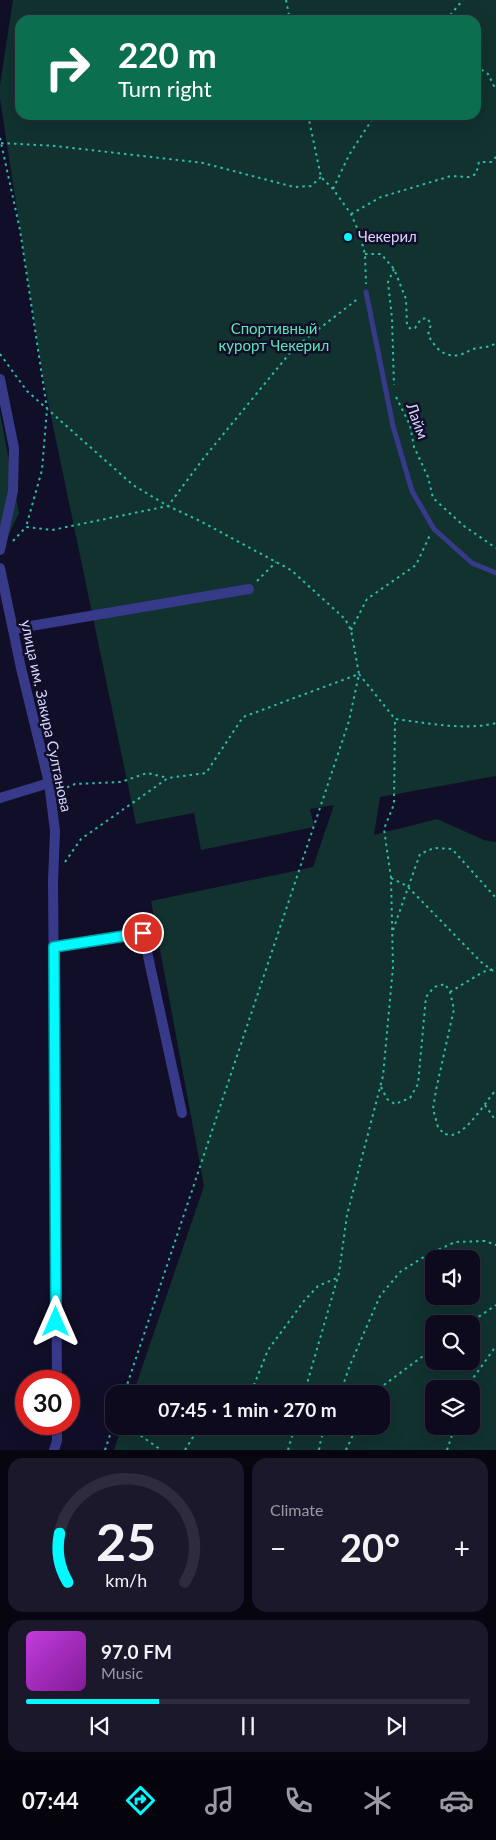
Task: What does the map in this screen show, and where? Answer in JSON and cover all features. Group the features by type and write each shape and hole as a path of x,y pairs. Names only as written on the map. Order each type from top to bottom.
{"street":[{"path":"0,380 14,448 13,491 0,550"},
{"name":"улица им. Закира Султанова","path":"0,568 49,783 55,830 57,1370"},
{"path":"13,628 249,589"},
{"path":"0,798 49,783"},
{"path":"54,947 143,933 182,1113"},
{"path":"54,1450 57,1435"}],"lane":[{"path":"366,292 394,426 412,491 434,529 472,562 496,573"}],"path":[{"path":"286,0 289,15"},
{"path":"450,15 463,0"},
{"path":"481,69 488,74 494,86 496,86"},
{"path":"26,526 52,530 168,506 203,459 294,348 366,292 366,254 360,235 351,214 333,188 321,177 309,120"},
{"path":"333,188 348,155 371,120"},
{"path":"0,138 20,230 47,409 42,470 26,526 13,541"},
{"path":"0,143 56,146 203,163 294,187 311,186 321,177"},
{"path":"351,214 381,197 451,176 469,177 476,174 479,162 491,162 496,157"},
{"path":"366,254 381,254 394,269 406,299 407,326 414,329 421,319 427,318 431,324 428,335 434,347 447,355 459,355 474,349 489,347 496,343"},
{"path":"394,269 388,282 392,318 394,385"},
{"path":"0,354 27,391 133,484 168,506 291,570 325,600 345,619 351,630 359,674 349,721 127,1385"},
{"name":"Лайм","path":"394,393 410,425 414,447 428,477 434,498 464,526 496,548"},
{"path":"351,630 367,599 416,565 434,529"},
{"path":"249,589 276,562"},
{"path":"307,1385 337,1278 347,1215 381,1086 394,967 391,878 384,829 394,804 395,719 359,674"},
{"path":"50,795 75,784 121,782 147,773 168,778 206,773 244,717 359,674"},
{"path":"395,719 460,727 496,723"},
{"path":"64,864 81,839 168,778"},
{"path":"392,932 420,854 434,848 452,849 496,898"},
{"path":"391,878 407,886 481,962 496,973"},
{"path":"450,992 483,972 496,968"},
{"path":"381,1086 387,1099 395,1104 410,1098 418,1084 426,997 434,986 446,984 454,1009 433,1109 438,1127 444,1134 452,1135 461,1130 472,1120 496,1090"},
{"path":"484,1104 496,1121"},
{"path":"343,1385 380,1296 400,1272 427,1255 456,1242 485,1241 496,1245"},
{"path":"254,1385 268,1350 304,1301 318,1286 337,1278"},
{"path":"480,1316 496,1305"},
{"path":"472,1380 496,1346"},
{"path":"385,1385 425,1355"},
{"path":"105,1450 110,1435"},
{"path":"140,1435 161,1450"},
{"path":"185,1450 193,1435"},
{"path":"288,1450 292,1435"},
{"path":"319,1450 322,1435"},
{"path":"346,1450 353,1435"},
{"path":"447,1450 452,1435"}],"green space":[{"name":"Спортивный курорт Чекерил","path":"13,0 496,0 496,776 380,797 374,835 437,819 484,840 496,842 496,1450 114,1450 119,1435 390,1435 390,1385 136,1385 204,1186 151,901 313,867 334,805 310,809 314,827 201,850 194,813 136,824 42,373 0,99 0,85"},
{"path":"0,413 19,513 8,536 0,534"}],"place":[{"name":"Чекерил","path":"348,237"}],"route":[{"path":"56,1322 54,947 143,933"}]}
